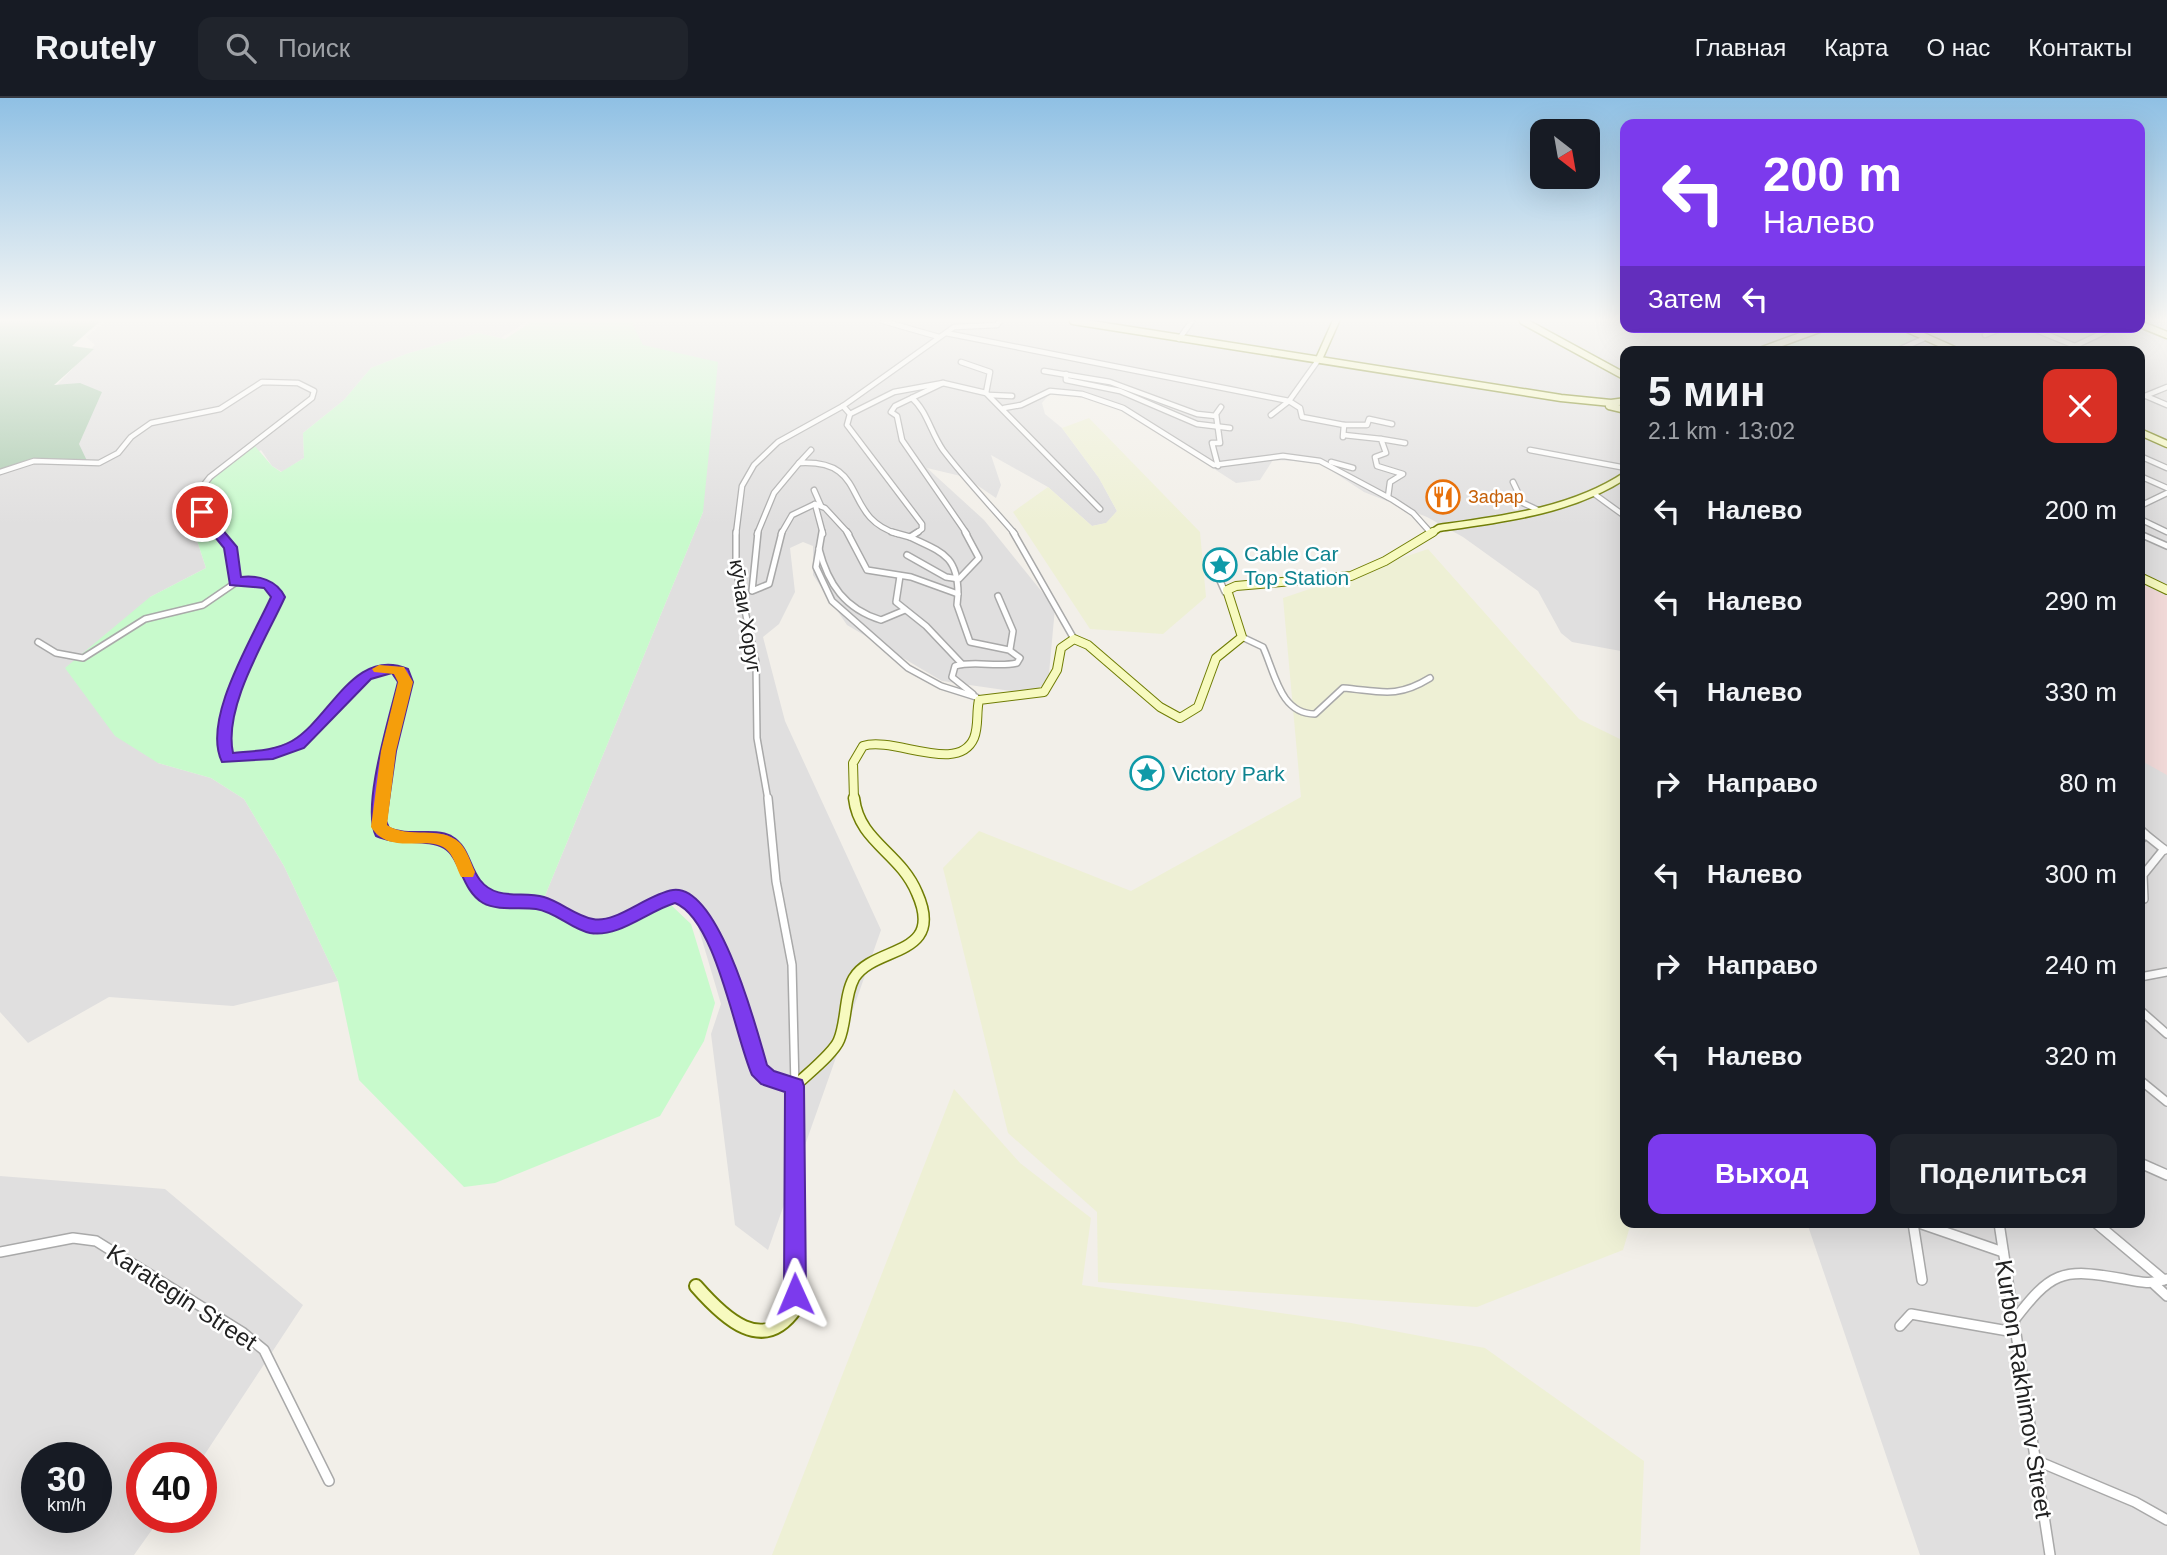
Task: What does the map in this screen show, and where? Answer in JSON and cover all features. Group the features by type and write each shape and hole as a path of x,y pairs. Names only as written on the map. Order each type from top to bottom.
{"street":[{"path":"0,472 34,461 99,463 118,453 144,426 226,407 249,389"},
{"path":"235,583 230,547 202,512 203,486 210,477 312,398 314,391 312,389"},
{"name":"кӯчаи Хоруг","path":"795,1086 792,965 776,881 767,785 757,738 756,662 741,594 735,541 746,475 778,442 843,406 867,389"},
{"path":"910,537 923,526 847,425 850,414 866,403 914,389"},
{"path":"931,389 890,411 897,416 902,440 978,554 977,562 959,579"},
{"path":"968,389 1012,396"},
{"path":"988,389 988,394"},
{"path":"1109,389 1197,424 1230,428"},
{"path":"1130,389 1197,414 1216,416"},
{"path":"1232,389 1289,401 1300,408 1302,416 1344,425 1367,425 1369,419 1374,417 1392,424"},
{"path":"1271,415 1289,401 1298,389"},
{"path":"1513,389 1620,408"},
{"path":"2145,396 2162,389"},
{"path":"1004,408 1021,405 1050,391 1096,398 1128,411 1218,466 1283,456 1353,468"},
{"path":"988,394 1100,509"},
{"path":"912,398 920,405 930,430 943,450 1018,537 1074,639 1088,645 1160,707 1180,718 1198,707 1214,658 1229,643 1242,637"},
{"path":"2145,398 2167,405"},
{"path":"1590,401 1620,401"},
{"path":"843,406 850,414"},
{"path":"1218,466 1212,443 1220,443 1220,427 1216,416 1221,407"},
{"path":"1344,425 1343,436 1405,443"},
{"path":"2145,434 2167,444"},
{"path":"1381,439 1386,453 1375,457 1377,466 1404,474 1390,482 1388,497"},
{"path":"752,592 754,550 769,498 811,450"},
{"path":"1530,450 1620,467"},
{"path":"1320,458 1413,513 1430,532"},
{"path":"2145,458 2167,468"},
{"path":"799,463 827,463 838,468 854,498 875,524 886,531 910,537 955,563 959,579 957,605 970,642 978,647 1010,649 1020,658 1013,665 991,667 962,664 953,669 952,677 978,698"},
{"path":"2145,478 2167,490 2145,504"},
{"path":"1225,592 1236,586 1351,576 1385,561 1430,532 1538,510 1593,494 1620,479"},
{"path":"1513,482 1523,503 1538,510"},
{"path":"814,490 823,535 816,567 820,581 841,610 908,668 941,686 978,698 1024,697 1042,693 1056,679 1061,648 1074,639"},
{"path":"1593,494 1620,513"},
{"path":"2145,498 2150,501"},
{"path":"818,505 851,536 867,570 878,575 918,579 946,593 958,594"},
{"path":"741,594 769,584 786,519 799,509 818,505"},
{"path":"2145,521 2167,532"},
{"path":"2145,536 2167,547"},
{"path":"819,547 828,580 852,606 881,620 905,610"},
{"path":"907,555 946,577 959,579"},
{"path":"1217,574 1243,632 1242,637"},
{"path":"900,576 896,598 905,610 926,626 962,664"},
{"path":"2145,579 2167,590"},
{"path":"38,642 61,657 82,658 109,645 145,619 201,606 235,583 245,580 268,584 275,589 278,597 226,713 223,741 227,758 273,754 298,744 366,675 382,669 399,670 405,682 388,751 378,821 382,832 393,837 445,840 456,848 473,884 489,899 542,903 592,926 614,924 664,898 684,898 697,909 729,971 759,1069 768,1078 795,1086"},
{"path":"998,596 1013,631 1010,649"},
{"path":"1242,637 1263,647 1286,703 1304,715 1315,714 1329,698 1343,688 1398,693 1409,691 1430,678"},
{"path":"696,1286 724,1313 760,1332 783,1328 796,1308 795,1086 839,1042 853,979 858,972 870,963 904,949 919,935 924,919 921,901 892,856 859,822 853,764 855,756 865,746 883,741 935,755 957,754 975,738 978,698"},
{"path":"2145,833 2166,850 2145,873"},
{"path":"2145,977 2167,972"},
{"path":"2145,1014 2167,1034"},
{"path":"2145,1084 2167,1102"},
{"path":"2145,1165 2167,1175"},
{"path":"1914,1228 1922,1280"},
{"path":"1933,1228 2003,1252"},
{"name":"Kurbon Rakhimov Street","path":"2000,1228 2050,1555"},
{"path":"2102,1228 2162,1281 2167,1296"},
{"name":"Karategin Street","path":"0,1252 73,1238 96,1241 242,1332 264,1350 329,1481"},
{"path":"1900,1326 1903,1319 1911,1314 2013,1328 2040,1286 2066,1272 2088,1271 2162,1281"},
{"path":"2035,1460 2135,1502 2167,1520"}],"shaded area":[{"path":"53,389 353,389 344,400 303,433 304,458 282,472 272,466 261,450 209,481 188,513 206,568 150,597 158,763 211,778 244,799 284,866 338,981 233,1006 109,997 28,1043 0,1012 0,445"},
{"path":"657,389 1620,389 1620,651 1572,642 1561,633 1538,591 1463,537 1427,517 1364,492 1318,462 1273,460 1260,480 1236,483 1123,410 1094,400 1051,392 1042,403 1045,414 1062,428 1099,478 1117,511 1107,523 1092,526 1048,487 991,455 1001,485 996,498 965,477 927,468 984,520 1055,608 1048,684 1024,693 942,681 847,625 813,575 813,546 803,542 790,548 795,592 779,624 763,637 785,721 881,930 768,1250 735,1225 711,1034 721,1004 697,923 674,899 597,923 542,903 703,512"},
{"path":"2145,389 2167,389 2167,1555 1920,1555 1809,1228 2145,1228"},
{"path":"2145,585 2167,596 2167,775 2145,763"},
{"path":"0,1176 165,1189 303,1305 213,1442 126,1442 126,1533 150,1533 134,1555 0,1555"}],"green space":[{"path":"0,389 95,389 102,392 79,444 88,463 32,462 0,472"},
{"path":"353,389 715,389 703,512 542,903 595,935 671,905 691,924 715,1003 704,1041 660,1116 495,1183 464,1187 359,1080 338,981 284,866 244,799 211,778 158,763 115,736 65,668 150,597 206,568 188,513 209,481 254,445 272,466 281,472 304,458 303,433 344,400"},
{"path":"1089,418 1200,532 1206,597 1163,634 1090,629 1013,512 1048,487 1092,526 1106,523 1117,511 1099,478 1062,428"},
{"path":"1428,549 1579,719 1620,739 1620,1228 1630,1228 1623,1250 1477,1307 1098,1282 1097,1212 1008,1133 943,868 979,831 1131,891 1301,797 1283,598"},
{"path":"954,1089 1020,1163 1091,1218 1082,1285 1351,1323 1485,1348 1644,1461 1640,1555 772,1555"}],"slow traffic":[{"path":"379,669 394,668 403,672 405,682 388,751 379,827 382,832 393,837 437,838 451,843 467,872"}],"place":[{"name":"Зафар","path":"1443,497"},
{"name":"Cable Car Top Station","path":"1220,565"},
{"name":"Victory Park","path":"1147,773"}],"route":[{"path":"202,512 205,520 230,547 235,583 245,580 268,584 275,589 278,597 224,718 223,741 227,758 273,754 298,744 318,727 366,675 377,670 394,668 403,672 405,682 388,751 378,821 382,832 393,837 437,838 451,843 473,884 489,899 542,903 564,915 600,928 629,917 664,898 684,898 697,909 734,981 759,1069 768,1078 795,1086 795,1294"}]}
